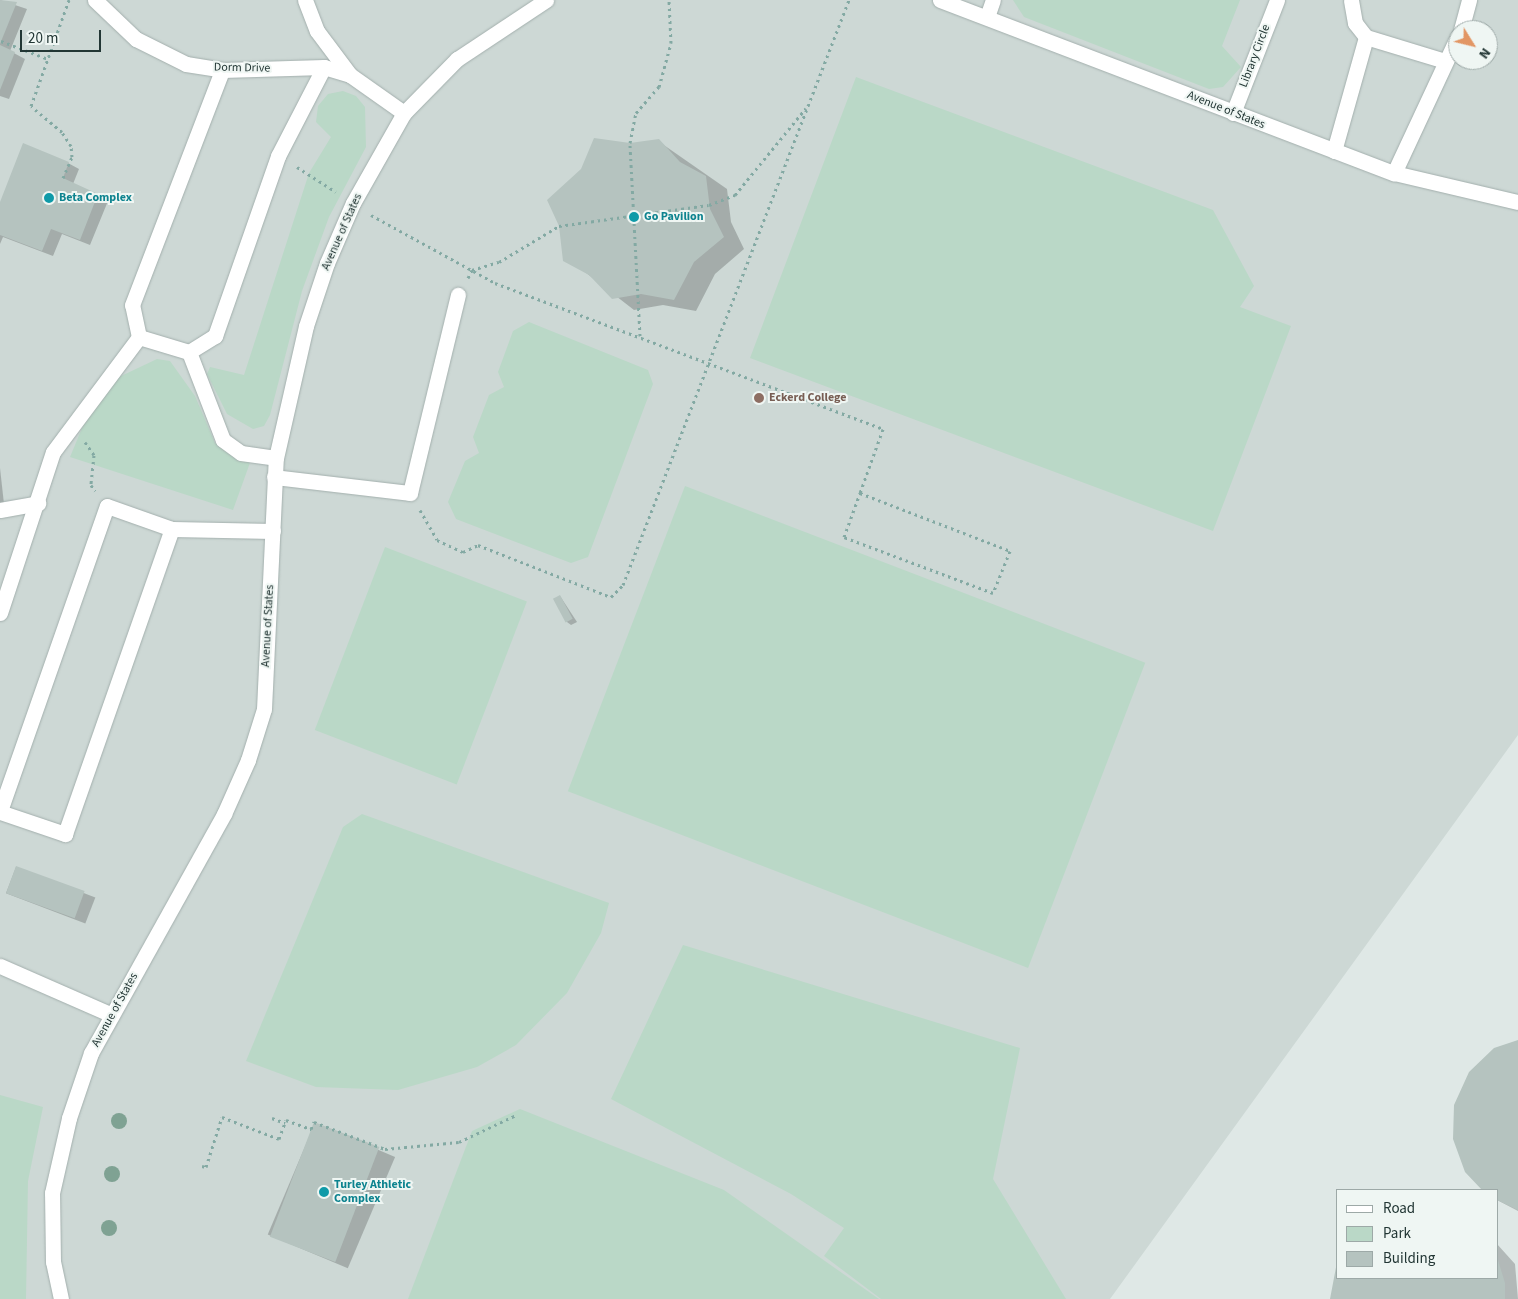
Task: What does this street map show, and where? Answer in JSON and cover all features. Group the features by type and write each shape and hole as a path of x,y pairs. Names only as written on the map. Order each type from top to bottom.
{"street":[{"name":"Dorm Drive","path":"95,0 136,38 186,64 222,70 324,67 350,75"},
{"path":"305,0 317,31 350,75 404,113"},
{"name":"Avenue of States","path":"61,1299 53,1262 52,1193 69,1118 91,1053 224,814 248,760 264,709 276,458 306,326 327,263 353,204 404,113 457,59 546,0"},
{"name":"Avenue of States","path":"940,0 987,16 1232,113 1394,173 1518,202"},
{"path":"987,16 993,0"},
{"name":"Library Circle","path":"1232,113 1277,0"},
{"path":"1351,0 1355,24 1366,37 1445,61"},
{"path":"1464,20 1469,0"},
{"path":"1334,152 1366,37"},
{"path":"1394,173 1448,55"},
{"path":"139,337 189,352 215,336 278,156 324,67"},
{"path":"139,337 132,305 222,70"},
{"path":"274,477 410,493 458,294"},
{"path":"0,613 38,504 53,452 67,428 139,337"},
{"path":"189,352 223,440 241,453 276,458"},
{"path":"0,510 38,504"},
{"path":"172,529 65,834 0,811 106,506 172,529 273,531"},
{"path":"0,966 112,1015"}],"path":[{"path":"63,178 72,157 70,146 62,132 31,106 69,0"},
{"path":"640,336 630,143 636,113 659,87 671,43 669,0"},
{"path":"410,493 437,540 463,552 478,545 611,597 623,585 849,0"},
{"path":"1,41 48,59"},
{"path":"472,270 499,262 559,226 709,205 735,196 808,106"},
{"path":"278,156 340,195"},
{"path":"364,211 472,270 709,365 883,429 844,537 993,593 1010,551 860,493"},
{"path":"67,428 91,448 91,485 106,506"},
{"path":"272,1118 311,1129 314,1122 385,1149 459,1142 516,1115"},
{"path":"202,1166 206,1166 222,1117 279,1139 285,1123"}],"shaded area":[{"name":"Eckerd College","path":"0,0 1518,0 1518,735 1110,1299 0,1299"}],"green space":[{"path":"1013,0 1240,0 1222,46 1241,67 1223,87 1209,89 1024,17"},
{"path":"856,77 1213,210 1254,286 1240,307 1291,326 1213,531 750,358"},
{"path":"343,91 356,96 365,107 366,147 329,217 302,291 270,415 264,426 253,429 227,414 207,374 210,367 244,375 309,173 331,137 316,122 318,106 328,94"},
{"path":"529,322 648,370 653,384 588,557 571,563 456,519 448,502 465,461 479,453 473,437 489,395 504,387 498,372 513,331"},
{"path":"157,359 170,361 195,396 215,443 251,460 233,510 70,457 92,404 119,377"},
{"path":"685,486 1145,663 1028,968 568,791"},
{"path":"385,547 527,601 457,784 315,730"},
{"path":"362,814 609,903 601,933 567,993 516,1045 477,1067 398,1090 316,1087 246,1061 343,827"},
{"path":"683,945 1020,1048 993,1179 1066,1299 881,1299 824,1256 844,1228 791,1194 611,1099"},
{"path":"0,1095 43,1107 28,1181 26,1299 0,1299"},
{"path":"520,1109 724,1190 879,1299 408,1299 472,1131"}],"building":[{"path":"0,0 17,2 0,44"},
{"path":"0,45 15,52 0,90"},
{"name":"Go Pavilion","path":"594,138 630,143 659,139 680,162 706,176 710,209 724,237 694,262 674,300 641,294 612,299 589,275 563,261 559,226 547,200 581,169"},
{"name":"Beta Complex","path":"23,143 69,162 63,178 98,194 80,240 51,229 42,251 0,235 0,202"},
{"path":"560,595 573,619 566,623 553,599"},
{"path":"16,866 85,891 75,918 6,893"},
{"path":"1518,1040 1518,1210 1498,1200 1498,1189 1481,1189 1465,1172 1453,1139 1454,1105 1469,1072 1494,1048"},
{"name":"Turley Athletic Complex","path":"314,1122 379,1147 335,1262 270,1237"},
{"path":"1498,1260 1505,1283 1505,1299 1330,1299 1336,1267 1336,1279 1498,1279"}],"place":[{"name":"Beta Complex","path":"49,198"},
{"name":"Go Pavilion","path":"634,217"},
{"name":"Eckerd College","path":"759,398"},
{"name":"Turley Athletic Complex","path":"324,1192"}]}
